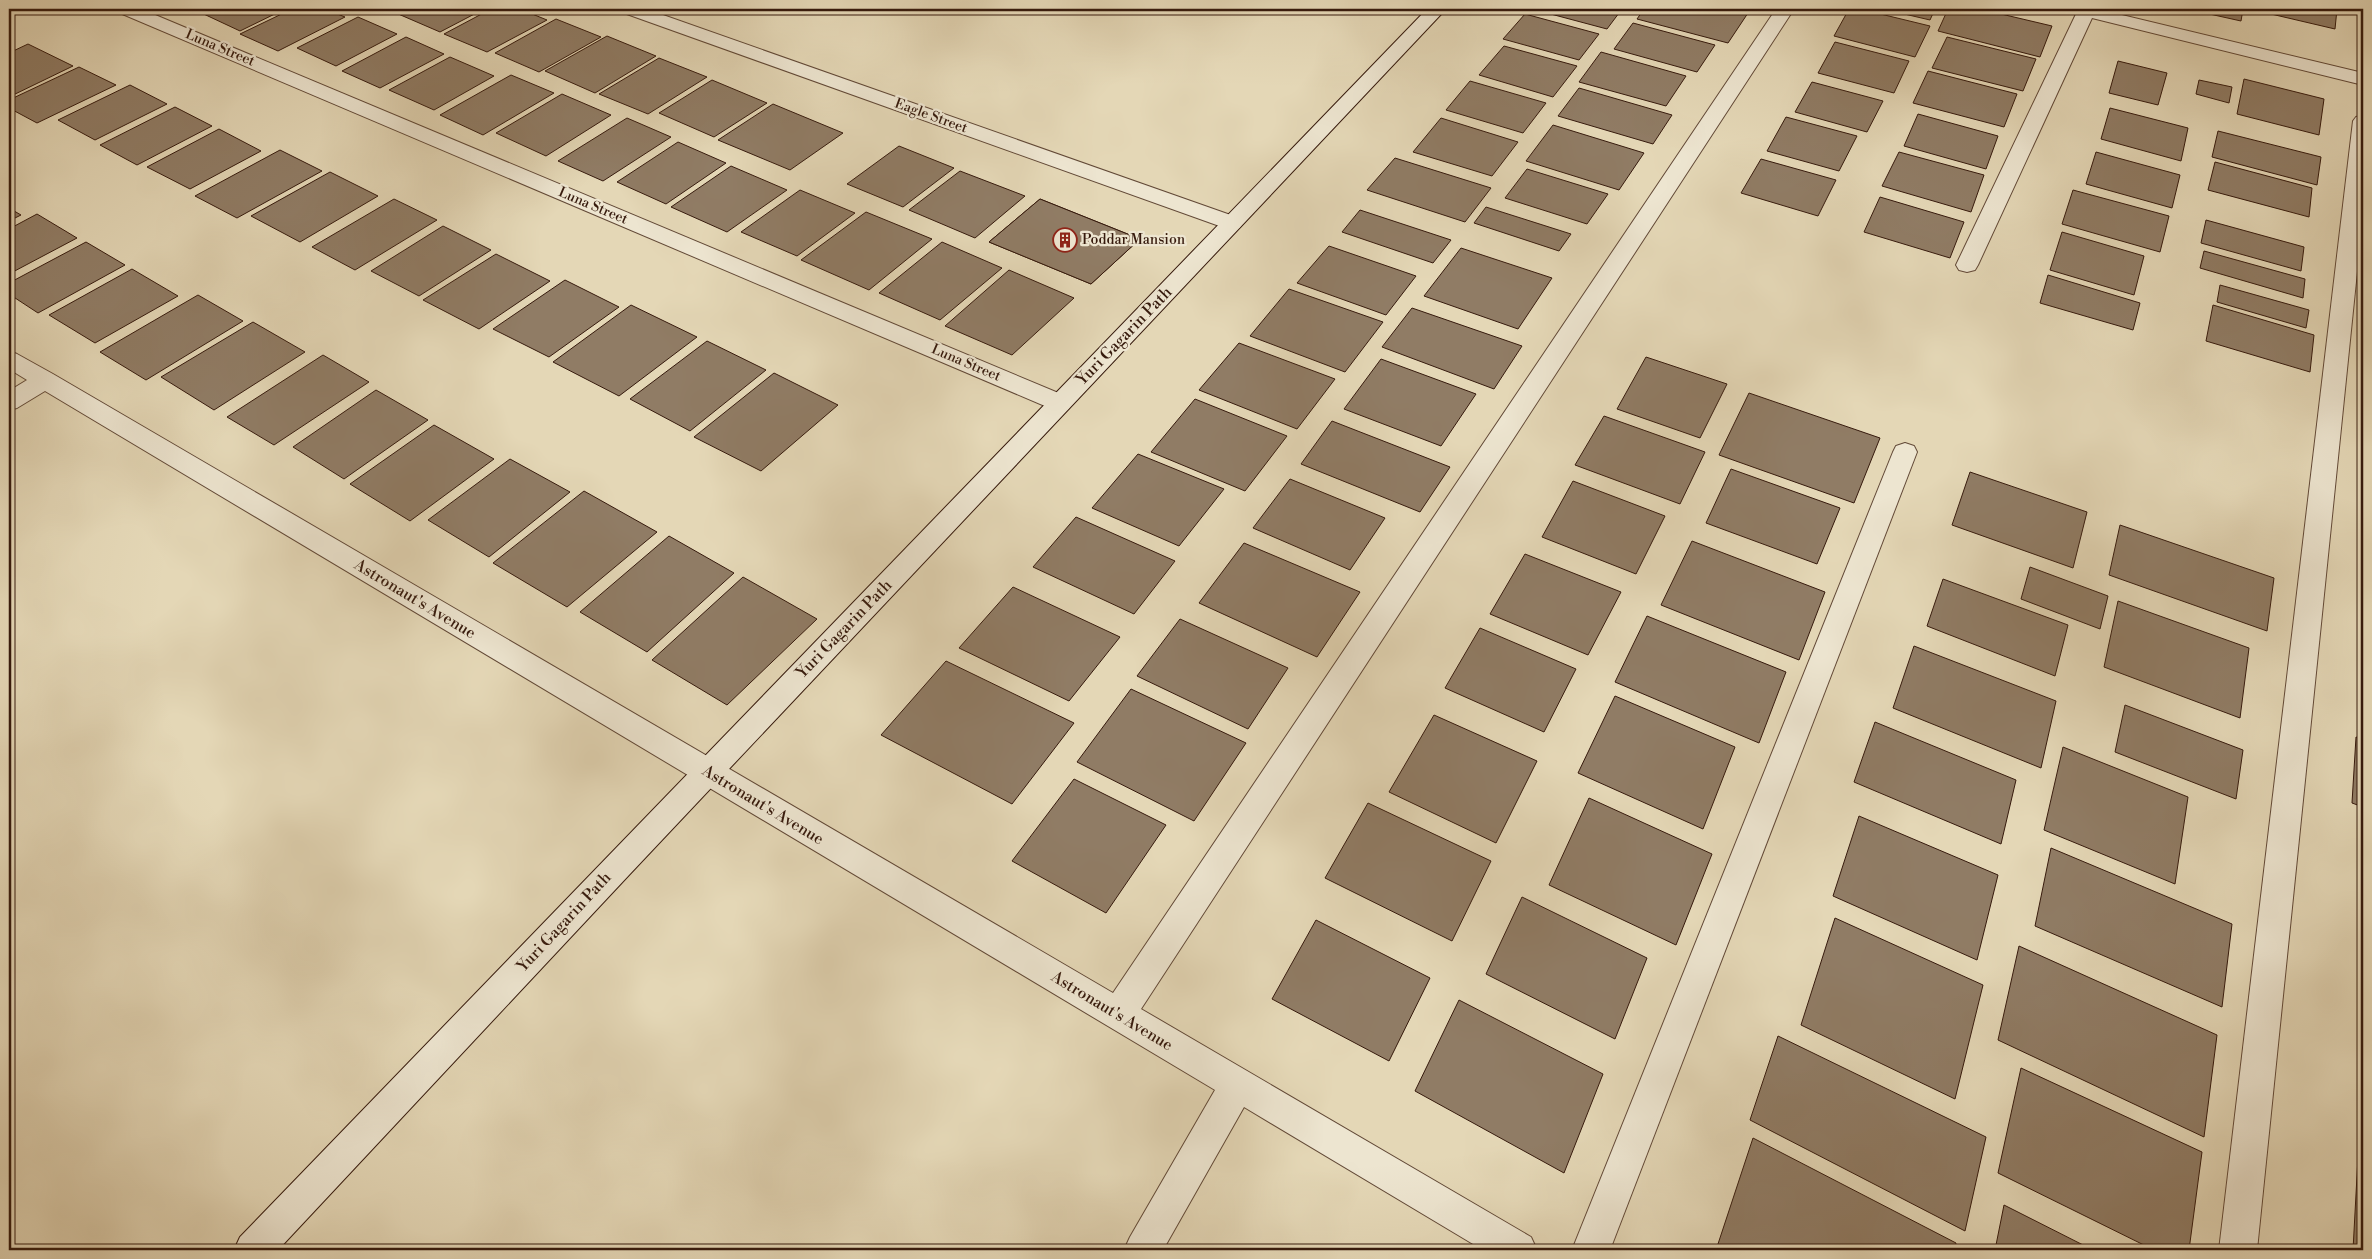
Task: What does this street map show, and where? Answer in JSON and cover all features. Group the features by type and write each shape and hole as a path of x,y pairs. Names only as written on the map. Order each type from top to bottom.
{"street":[{"name":"Luna Street","path":"126,9 1060,403"},
{"name":"Eagle Street","path":"630,9 1232,223"},
{"name":"Yuri Gagarin Path","path":"253,1250 1437,9"},
{"path":"1118,1014 1785,9"},
{"path":"1967,265 2081,10 2363,79"},
{"path":"2238,1250 2363,121"},
{"name":"Astronaut's Avenue","path":"9,359 1518,1250"},
{"path":"9,402 45,380"},
{"path":"1591,1250 1905,452"},
{"path":"1143,1250 1237,1085"}],"building":[{"path":"193,9 285,9 240,31"},
{"path":"292,9 325,9 345,17 278,51 240,34"},
{"path":"404,9 484,9 440,32 396,13"},
{"path":"491,9 520,9 547,20 487,52 444,34"},
{"path":"1532,9 1622,9 1607,29"},
{"path":"1644,9 1730,9 1748,13 1728,43 1637,19"},
{"path":"1849,9 1860,9 1930,26 1915,57 1834,36"},
{"path":"1883,9 1935,9 1930,20"},
{"path":"1948,9 1980,9 2052,26 2040,57 1938,31"},
{"path":"2187,9 2243,9 2241,21"},
{"path":"2337,9 2335,29 2254,10"},
{"path":"1525,14 1599,34 1579,60 1503,39"},
{"path":"358,17 397,34 336,66 297,48"},
{"path":"556,19 601,37 539,72 495,53"},
{"path":"1633,23 1715,45 1697,72 1614,49"},
{"path":"607,36 656,56 595,93 545,71"},
{"path":"406,37 444,54 380,88 342,71"},
{"path":"1947,37 2036,59 2023,91 1932,68"},
{"path":"1835,42 1909,61 1894,93 1818,73"},
{"path":"28,44 73,66 9,97 9,53"},
{"path":"1504,46 1577,66 1553,97 1479,75"},
{"path":"1601,52 1686,76 1666,106 1579,82"},
{"path":"450,57 494,76 434,110 389,90"},
{"path":"659,58 707,77 648,114 599,94"},
{"path":"2118,61 2167,73 2158,105 2109,93"},
{"path":"79,67 116,85 37,123 9,108 9,100"},
{"path":"1928,71 2017,94 2004,127 1913,103"},
{"path":"511,75 554,93 483,135 440,115"},
{"path":"2244,79 2324,99 2319,135 2237,114"},
{"path":"712,80 767,103 714,137 659,113"},
{"path":"2199,80 2232,87 2229,103 2196,94"},
{"path":"1470,81 1546,103 1523,133 1446,110"},
{"path":"1812,82 1883,101 1867,132 1795,112"},
{"path":"130,85 167,104 95,140 58,120"},
{"path":"1579,88 1672,115 1653,144 1558,116"},
{"path":"562,94 611,115 546,156 496,133"},
{"path":"773,104 843,133 790,170 718,140"},
{"path":"175,107 212,126 137,165 100,145"},
{"path":"2110,108 2188,128 2181,161 2101,139"},
{"path":"1918,114 1998,136 1986,169 1904,146"},
{"path":"1786,117 1857,136 1839,171 1767,151"},
{"path":"627,118 671,137 603,181 558,161"},
{"path":"1441,118 1518,142 1492,176 1413,152"},
{"path":"1553,125 1644,153 1619,190 1526,161"},
{"path":"219,129 261,151 190,189 147,167"},
{"path":"2218,131 2321,157 2317,185 2212,157"},
{"path":"678,142 726,163 666,204 617,182"},
{"path":"899,146 954,168 903,207 847,184"},
{"path":"280,150 322,171 237,218 195,196"},
{"path":"1899,152 1984,175 1971,212 1882,186"},
{"path":"2096,152 2180,175 2172,208 2086,184"},
{"path":"1395,158 1491,188 1465,222 1367,190"},
{"path":"1761,159 1836,180 1818,216 1741,193"},
{"path":"2215,162 2312,188 2309,217 2208,190"},
{"path":"731,166 787,190 727,232 671,207"},
{"path":"1527,169 1608,194 1587,224 1505,198"},
{"path":"960,171 1025,196 975,238 909,210"},
{"path":"330,172 378,196 300,242 251,216"},
{"path":"800,190 855,213 797,256 741,232"},
{"path":"2073,190 2169,216 2160,252 2062,224"},
{"path":"1880,197 1964,222 1950,258 1864,232"},
{"path":"394,199 437,220 355,270 312,247"},
{"name":"Poddar Mansion","path":"1040,199 1140,239 1091,284 989,242"},
{"name":"Poddar Mansion","path":"1040,199 1140,239 1091,284 989,242"},
{"path":"1486,207 1571,234 1559,251 1474,223"},
{"path":"9,208 21,215 9,221"},
{"path":"1360,210 1451,240 1433,263 1342,232"},
{"path":"866,212 932,239 869,290 801,260"},
{"path":"37,214 77,238 9,274 9,229"},
{"path":"2206,220 2304,247 2301,271 2201,243"},
{"path":"443,226 491,250 419,296 371,271"},
{"path":"2062,232 2144,256 2134,295 2050,270"},
{"path":"86,242 125,265 38,313 9,294 9,283"},
{"path":"942,242 1002,268 940,320 879,293"},
{"path":"1329,246 1416,276 1386,315 1297,283"},
{"path":"1461,248 1552,278 1518,329 1424,296"},
{"path":"2204,251 2305,279 2303,298 2200,268"},
{"path":"496,254 550,281 479,329 423,300"},
{"path":"132,269 178,296 95,343 49,315"},
{"path":"1009,270 1074,298 1012,355 945,326"},
{"path":"2048,275 2140,303 2133,330 2040,303"},
{"path":"565,280 619,307 549,357 493,329"},
{"path":"2220,285 2309,310 2306,328 2217,302"},
{"path":"1289,289 1383,322 1345,372 1250,336"},
{"path":"198,295 243,321 146,380 100,352"},
{"path":"631,305 697,337 619,396 553,362"},
{"path":"2213,305 2314,335 2310,372 2206,341"},
{"path":"1412,308 1522,346 1494,389 1382,347"},
{"path":"253,322 305,352 214,410 161,377"},
{"path":"707,341 766,370 690,431 630,399"},
{"path":"1239,343 1335,379 1297,429 1199,390"},
{"path":"323,355 369,382 274,445 227,417"},
{"path":"1646,357 1727,384 1700,438 1617,409"},
{"path":"1381,359 1476,394 1441,446 1344,409"},
{"path":"774,373 838,405 761,471 694,437"},
{"path":"376,390 428,420 344,479 293,447"},
{"path":"1749,393 1880,438 1854,503 1719,455"},
{"path":"1195,399 1287,436 1245,491 1151,452"},
{"path":"1604,416 1705,452 1680,504 1575,465"},
{"path":"1332,421 1450,467 1420,512 1301,464"},
{"path":"434,425 494,459 410,521 350,484"},
{"path":"1138,454 1224,489 1179,546 1092,508"},
{"path":"510,459 570,492 489,557 428,520"},
{"path":"1731,469 1840,508 1817,564 1706,523"},
{"path":"1970,472 2087,512 2073,568 1952,525"},
{"path":"1290,479 1385,518 1350,570 1253,528"},
{"path":"1573,481 1665,516 1636,574 1542,537"},
{"path":"584,491 657,532 567,607 493,563"},
{"path":"1076,517 1175,561 1134,614 1033,567"},
{"path":"2120,525 2274,578 2267,631 2109,575"},
{"path":"669,536 734,573 647,652 580,612"},
{"path":"1692,541 1825,592 1799,660 1661,605"},
{"path":"1244,543 1360,592 1317,657 1199,603"},
{"path":"1525,554 1621,592 1588,655 1490,614"},
{"path":"2030,567 2108,596 2100,629 2021,599"},
{"path":"743,577 817,619 727,705 652,660"},
{"path":"1943,579 2068,625 2055,676 1927,626"},
{"path":"1013,587 1120,637 1069,701 959,648"},
{"path":"2118,601 2249,648 2240,718 2104,667"},
{"path":"1647,616 1786,672 1759,743 1615,682"},
{"path":"1180,619 1288,668 1248,729 1137,676"},
{"path":"1480,628 1576,669 1544,732 1445,688"},
{"path":"1914,646 2056,701 2041,768 1893,708"},
{"path":"946,661 1074,723 1012,804 881,735"},
{"path":"1131,689 1246,743 1194,821 1077,762"},
{"path":"1615,696 1735,747 1703,829 1578,773"},
{"path":"2125,705 2243,750 2236,799 2115,752"},
{"path":"1434,715 1537,761 1496,843 1389,792"},
{"path":"1875,722 2016,780 2001,844 1854,782"},
{"path":"2356,737 2363,739 2363,807 2352,803"},
{"path":"2063,747 2188,797 2175,884 2044,830"},
{"path":"1074,779 1166,825 1106,913 1012,861"},
{"path":"1589,798 1712,854 1676,945 1549,885"},
{"path":"1368,803 1491,861 1452,941 1325,878"},
{"path":"1859,816 1998,875 1977,960 1833,896"},
{"path":"2051,848 2232,924 2222,1007 2035,926"},
{"path":"1522,897 1647,958 1615,1039 1486,974"},
{"path":"1835,918 1983,985 1955,1099 1801,1025"},
{"path":"1316,920 1430,978 1389,1061 1272,999"},
{"path":"2019,946 2217,1035 2204,1137 1998,1040"},
{"path":"1459,1000 1603,1074 1564,1173 1415,1091"},
{"path":"1778,1036 1986,1137 1965,1231 1750,1120"},
{"path":"2021,1068 2202,1152 2189,1250 2154,1250 1998,1173"},
{"path":"1753,1138 1956,1243 1955,1250 1716,1250"},
{"path":"2358,1157 2363,1159 2363,1250 2353,1250"},
{"path":"2004,1205 2093,1250 1995,1250"}],"place":[{"name":"Poddar Mansion","path":"1065,240"}]}
